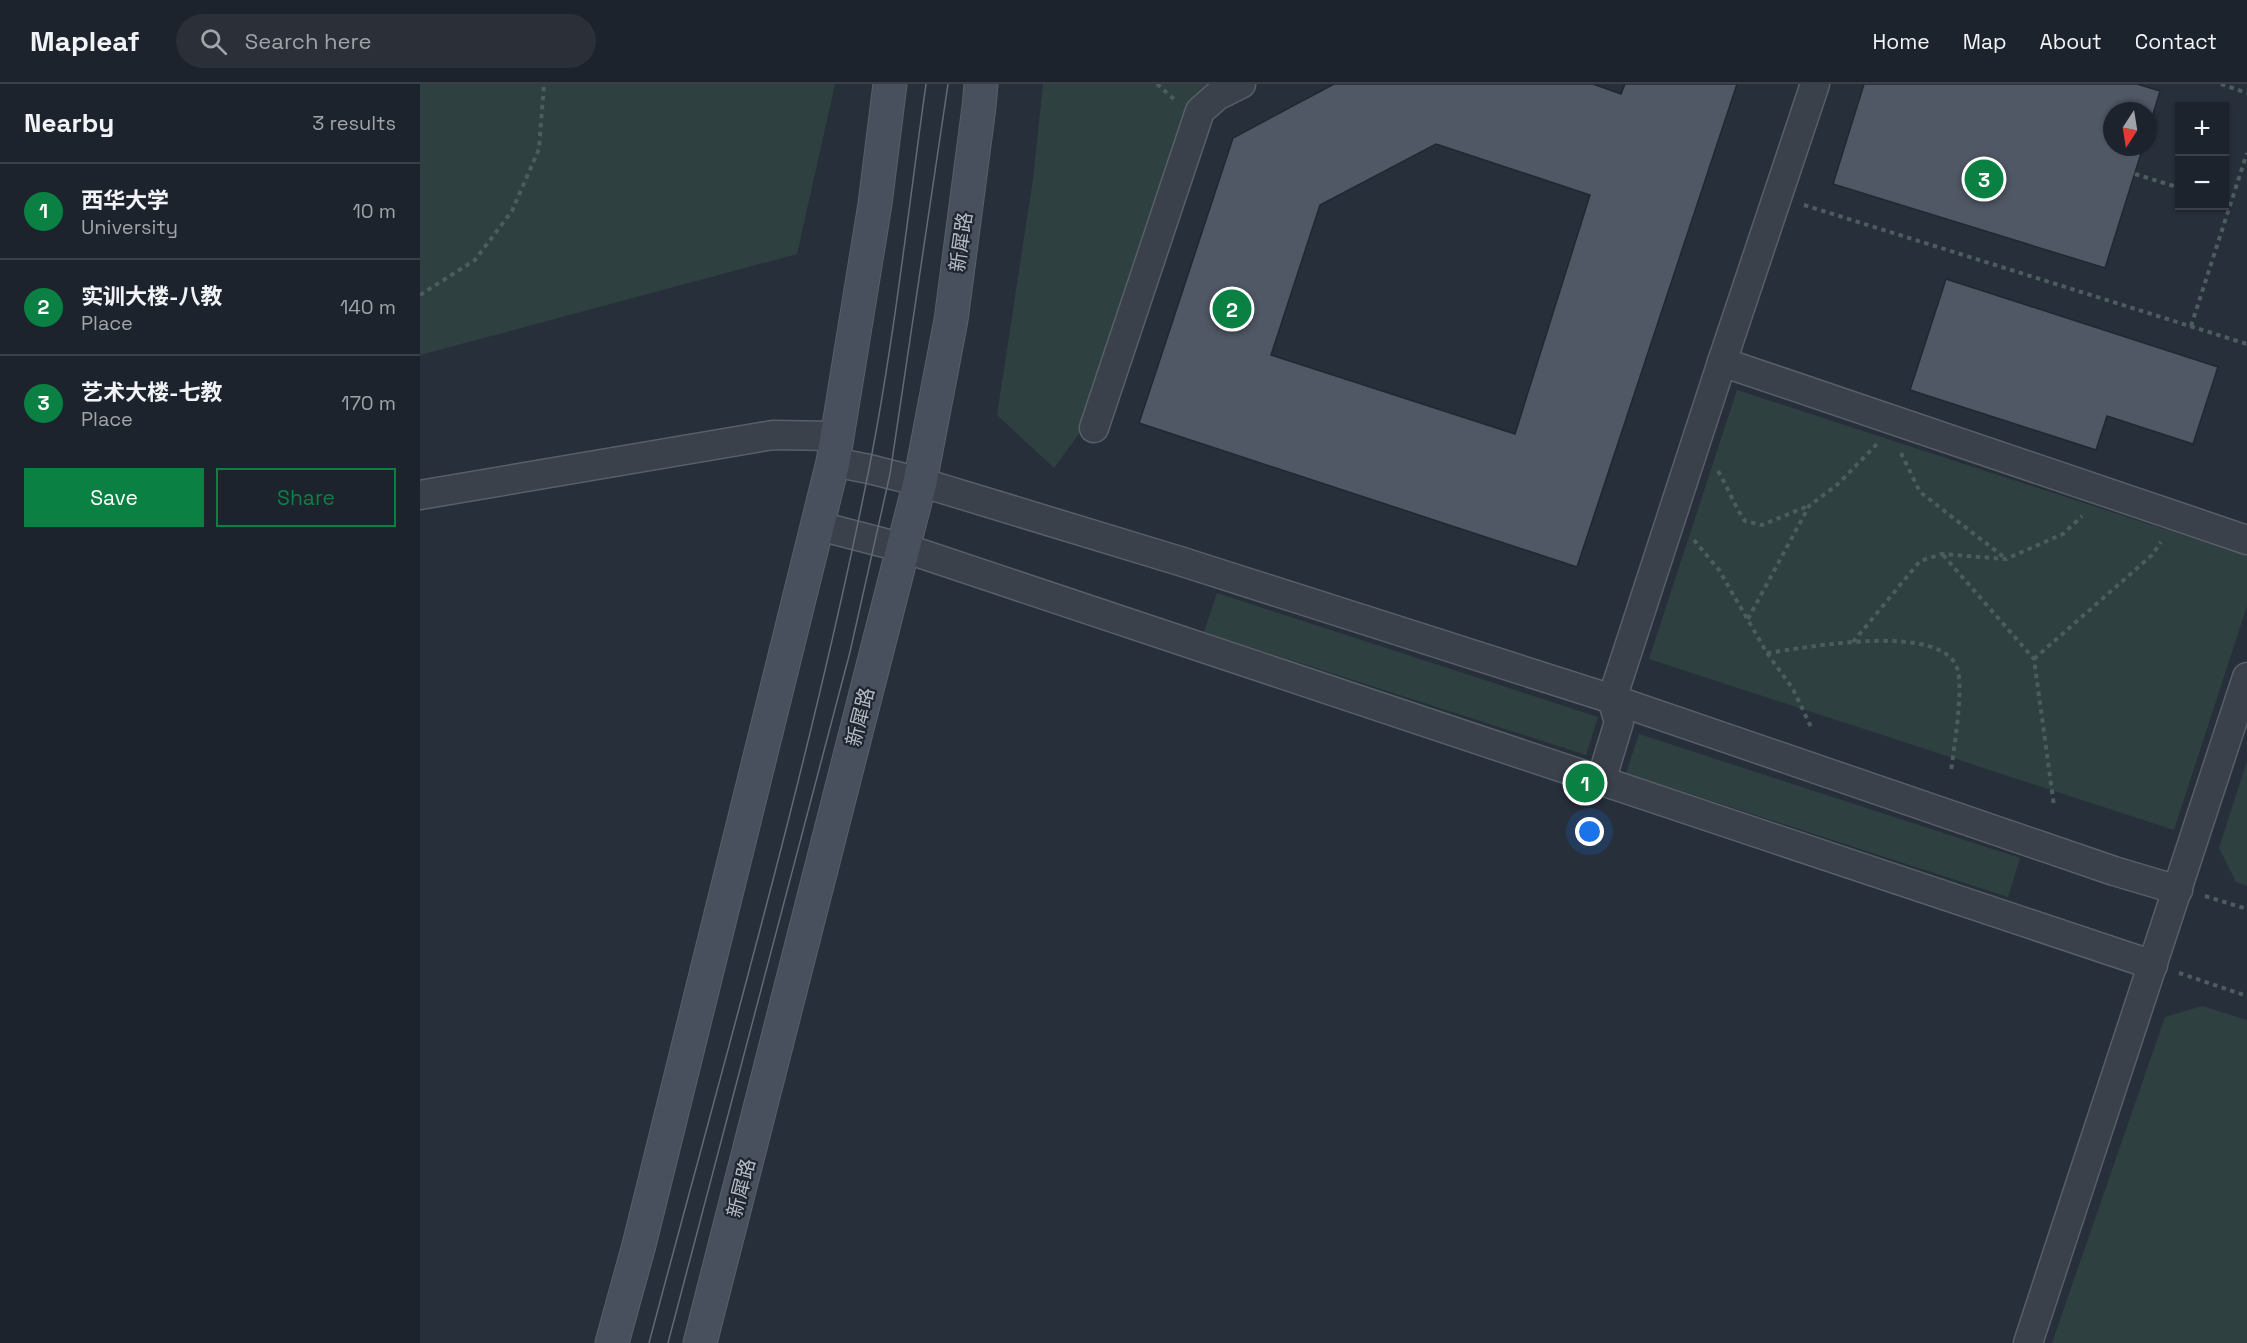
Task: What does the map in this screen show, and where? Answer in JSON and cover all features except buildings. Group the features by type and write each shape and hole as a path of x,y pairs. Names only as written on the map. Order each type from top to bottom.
{"main road":[{"path":"612,1343 639,1245 819,526 835,449 875,204 891,84"},
{"name":"新犀路","path":"700,1343 920,482 951,320 980,107 981,84"}],"street":[{"path":"1094,428 1200,111 1217,96 1241,84"},
{"path":"1600,782 1619,722 1612,699 1815,84"},
{"path":"1722,362 1892,425 2105,492 2247,540"},
{"path":"420,495 772,435 835,449 869,469 920,482 1183,562 1612,699 2114,871 2178,890"},
{"path":"819,526 904,548 2153,965"},
{"path":"2028,1343 2247,677"}],"path":[{"path":"420,295 475,260 512,212 539,149 544,84"},
{"path":"2221,84 2247,93"},
{"path":"2191,326 2247,153"},
{"path":"2135,174 2175,187"},
{"path":"1778,197 2247,344"},
{"path":"1693,453 1718,471 1735,507 1745,521 1762,525 1809,506 1838,484 1892,425 1920,492 2006,559"},
{"path":"1853,642 1920,561 1942,554 2006,559 2063,534 2105,492"},
{"path":"1748,619 1809,506"},
{"path":"2034,658 2152,555 2179,517"},
{"path":"1671,518 1683,526 1719,570 1767,653 1793,689 1811,727"},
{"path":"1942,554 2034,658 2054,807"},
{"path":"1767,653 1853,642 1919,642 1945,651 1958,669 1958,702 1951,772"},
{"path":"2178,890 2211,897 2247,909"},
{"path":"2153,965 2247,996"}],"shaded area":[{"path":"420,84 835,84 797,254 420,355"},
{"path":"1043,84 1219,84 1187,106 1081,431 1054,468 997,415 1033,179"},
{"path":"1737,390 2247,556 2247,606 2174,830 1649,659"},
{"path":"1217,593 1598,717 1586,755 1204,632"},
{"path":"1639,734 2020,858 2008,897 1626,773"},
{"path":"2247,761 2247,886 2236,882 2219,848"},
{"path":"2202,1006 2247,1020 2247,1343 2052,1343 2165,1017"}],"tram line":[{"path":"649,1343 766,908 846,579 886,373 926,84"},
{"path":"668,1343 850,652 890,474 948,84"}],"place":[{"name":"艺术大楼-七教","path":"1984,179"},
{"name":"实训大楼-八教","path":"1232,309"},
{"name":"西华大学","path":"1585,783"}]}
